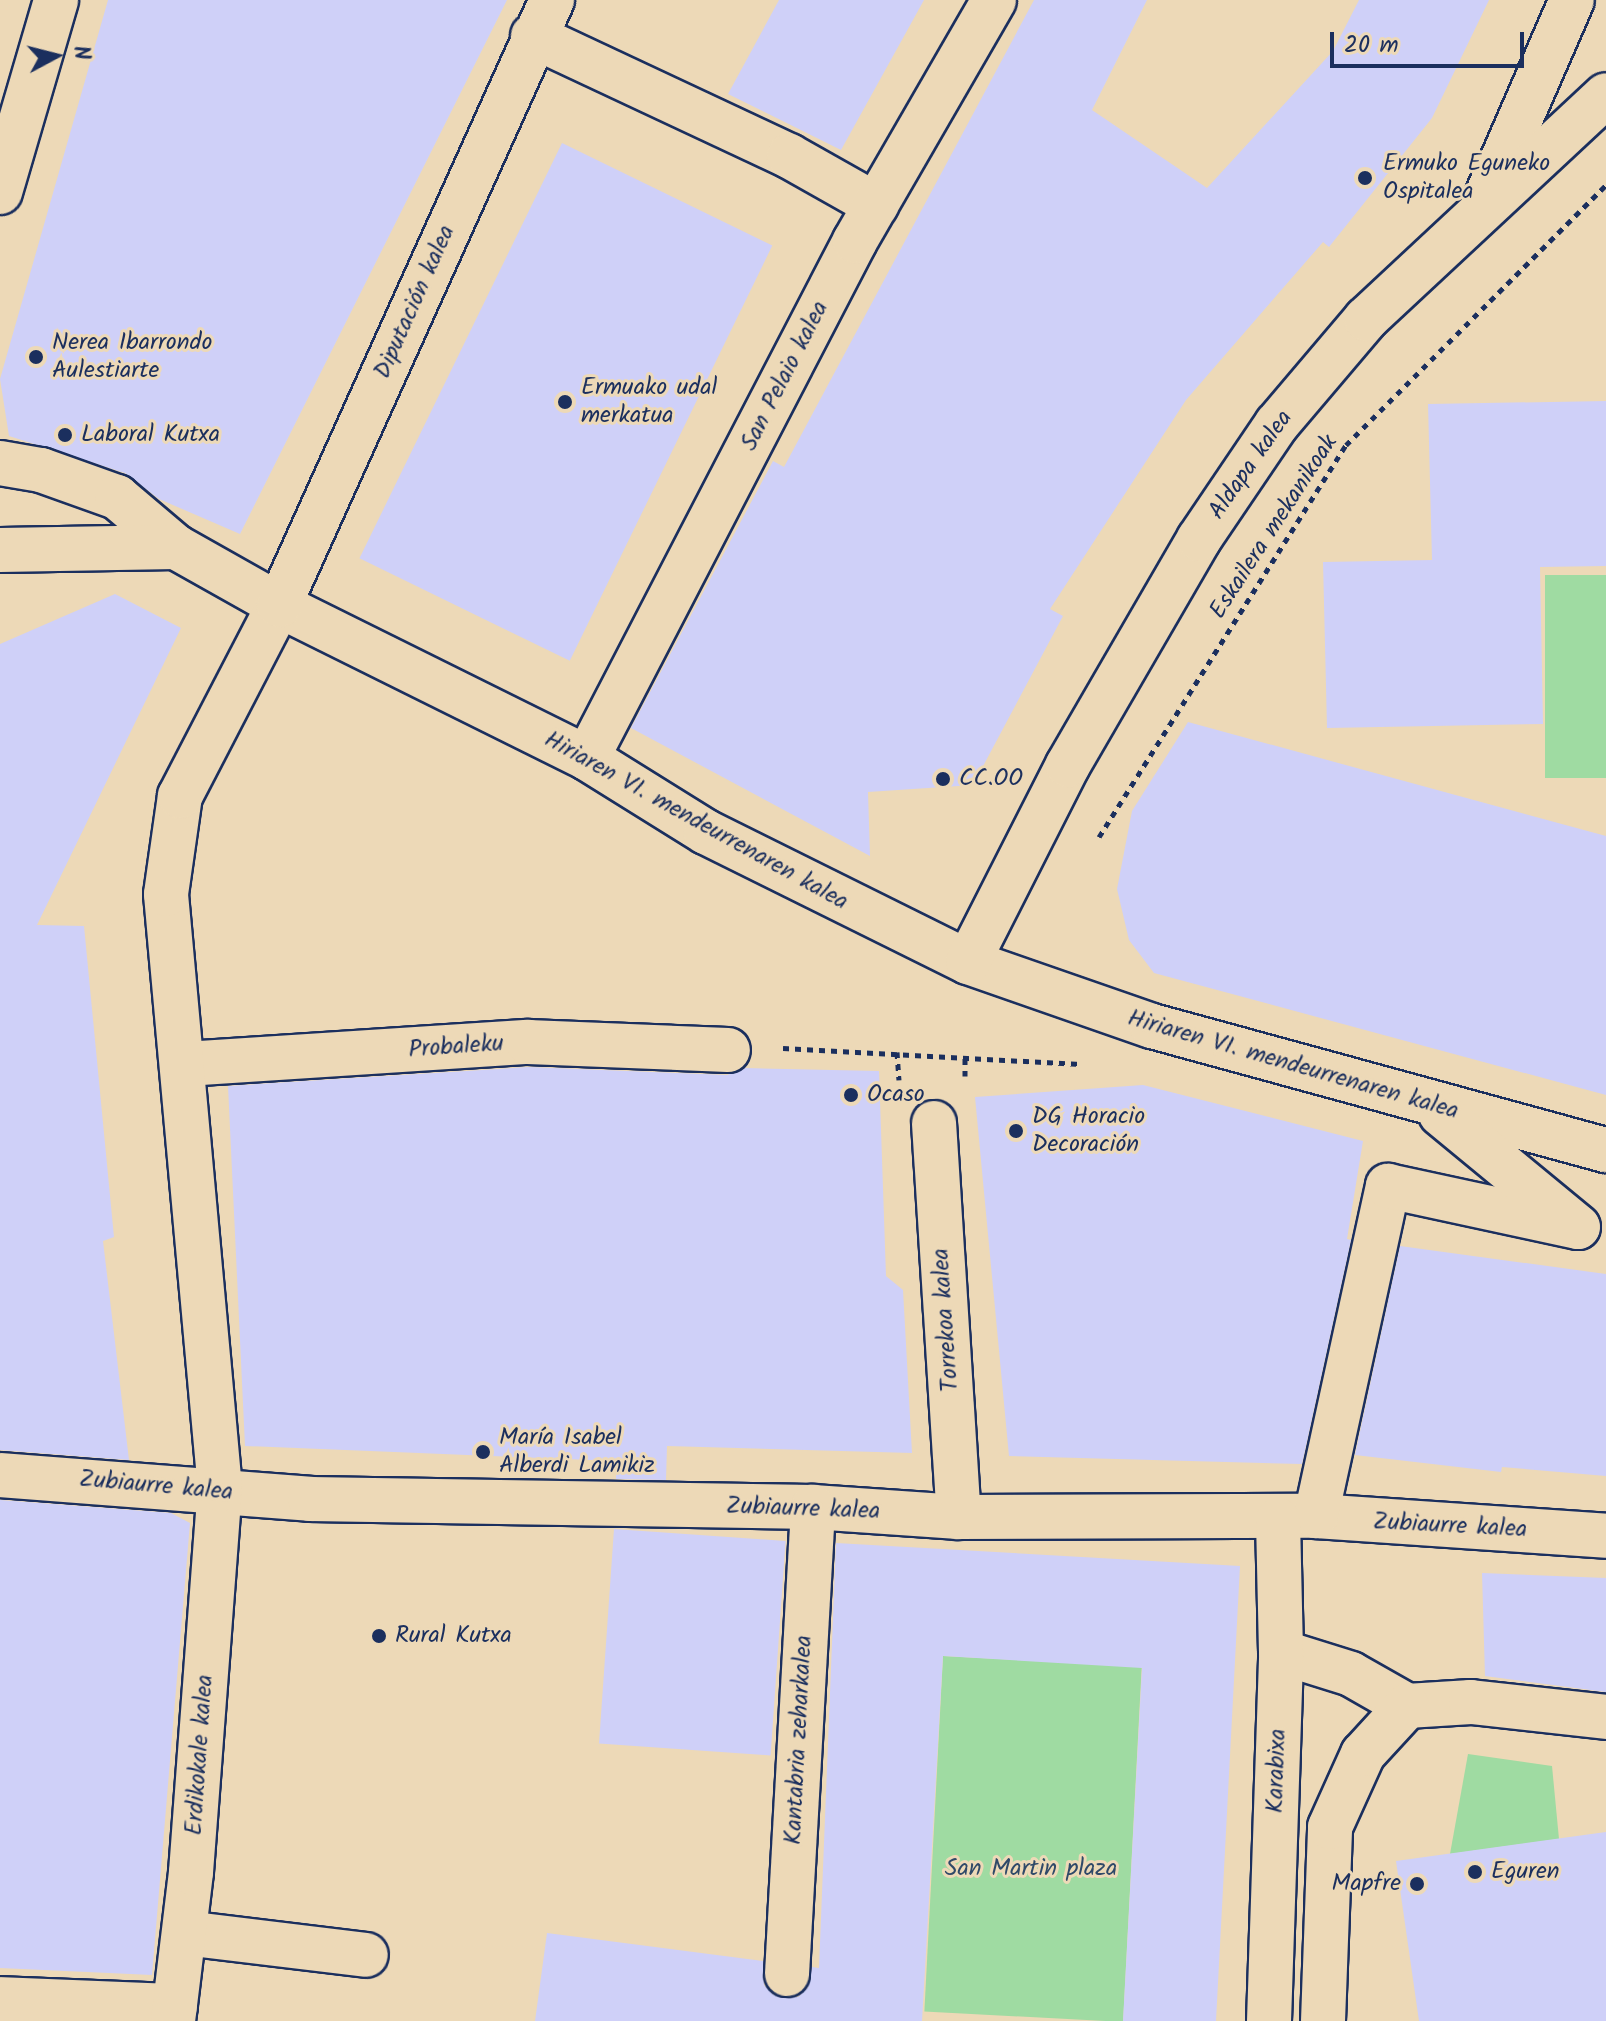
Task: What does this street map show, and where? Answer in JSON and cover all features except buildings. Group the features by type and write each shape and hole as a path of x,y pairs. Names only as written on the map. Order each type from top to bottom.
{"street":[{"path":"0,192 56,0"},
{"name":"San Pelaio kalea","path":"587,758 876,205 994,0"},
{"name":"Aldapa kalea","path":"968,962 1032,834 1199,539 1277,424 1366,319 1482,206 1572,0"},
{"path":"543,18 876,205"},
{"name":"Diputación kalea","path":"279,605 543,18"},
{"path":"1482,206 1606,95"},
{"name":"Hiriaren VI. mendeurrenaren kalea","path":"0,463 41,470 117,497 176,547 279,605 587,758 706,832 968,962 1152,1026 1343,1081 1606,1150"},
{"path":"0,550 176,547"},
{"path":"220,1489 188,1152 185,1064 166,894 180,796 279,605"},
{"name":"Probaleku","path":"185,1064 528,1042 728,1050"},
{"name":"Karabixa","path":"1269,2021 1281,1652 1297,1518 1388,1186 1578,1227 1429,1104"},
{"name":"Torrekoa kalea","path":"934,1123 959,1517"},
{"name":"Zubiaurre kalea","path":"0,1475 220,1489 310,1499 813,1507 959,1517 1297,1518 1606,1536"},
{"name":"Erdikokale kalea","path":"174,2014 185,1933 220,1489"},
{"name":"Kantabria zeharkalea","path":"787,1974 813,1507"},
{"path":"1281,1652 1351,1674 1407,1706 1471,1702 1606,1717"},
{"path":"1323,2021 1330,1827 1363,1754 1407,1706"},
{"path":"185,1933 366,1955"},
{"path":"0,1999 174,2014"}],"path":[{"name":"Eskailera mekanikoak","path":"1032,834 1093,846 1346,445 1606,185"},
{"path":"823,1047 1084,1064"}],"green space":[{"path":"1545,575 1606,575 1606,778 1545,778"},
{"name":"San Martin plaza","path":"943,1656 1142,1666 1123,2021 924,2012"},
{"path":"1468,1754 1552,1766 1559,1839 1450,1854"}],"place":[{"name":"Ermuko Eguneko Ospitalea","path":"1365,178"},
{"name":"Nerea Ibarrondo Aulestiarte","path":"36,357"},
{"name":"Ermuako udal merkatua","path":"565,402"},
{"name":"Laboral Kutxa","path":"65,435"},
{"name":"CC.OO","path":"943,779"},
{"name":"Ocaso","path":"851,1095"},
{"name":"DG Horacio Decoración","path":"1016,1131"},
{"name":"María Isabel Alberdi Lamikiz","path":"483,1452"},
{"name":"Rural Kutxa","path":"379,1636"},
{"name":"Eguren","path":"1475,1872"},
{"name":"Mapfre","path":"1417,1884"}]}
